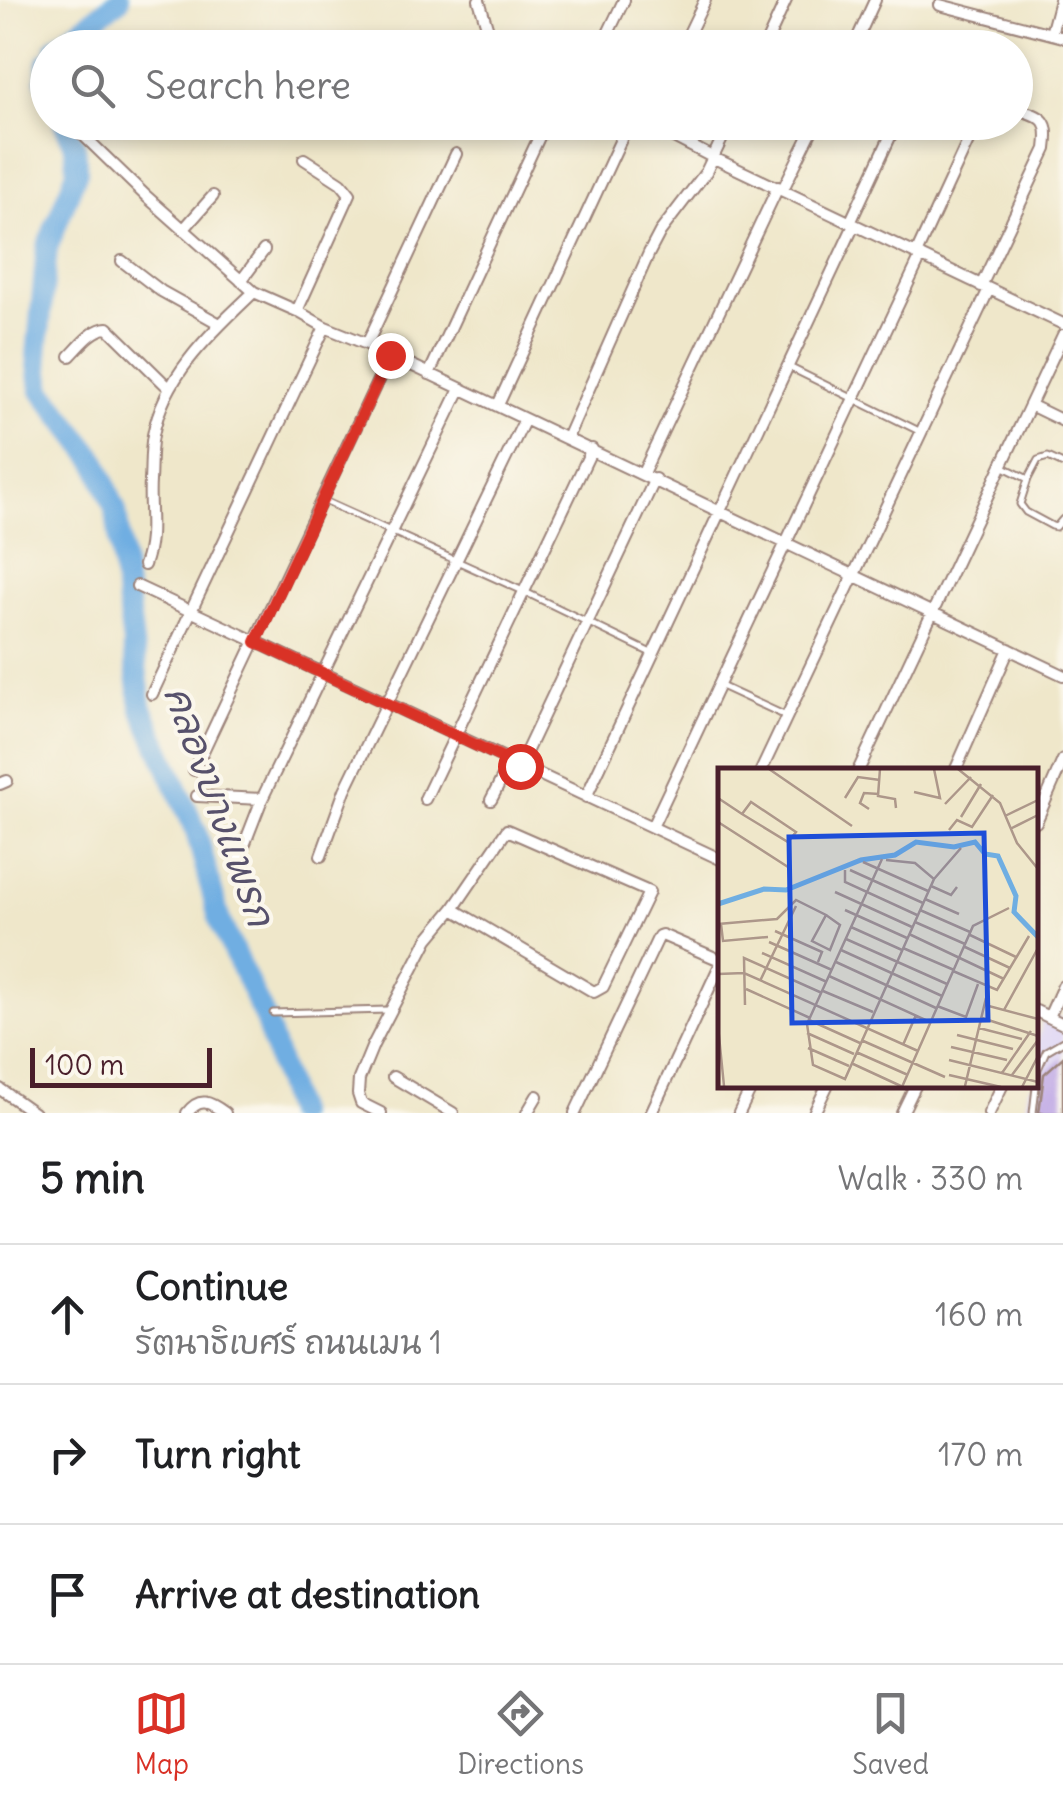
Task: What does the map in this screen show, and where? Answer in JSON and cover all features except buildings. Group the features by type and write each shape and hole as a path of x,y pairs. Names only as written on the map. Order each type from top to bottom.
{"street":[{"path":"479,0 488,30"},
{"path":"610,30 624,0"},
{"path":"690,30 704,0"},
{"path":"772,30 786,0"},
{"path":"861,30 875,0"},
{"path":"980,15 983,0"},
{"path":"940,5 1057,36 1060,0"},
{"path":"762,768 921,432 1046,150 1047,127 1040,116 1033,114"},
{"path":"88,140 254,292 1063,675"},
{"path":"429,374 538,140"},
{"path":"498,406 621,140"},
{"path":"679,140 1062,325 1030,406 859,768"},
{"path":"567,438 649,253 660,232 699,182 722,140"},
{"path":"643,473 806,140"},
{"path":"586,796 788,367 889,140"},
{"path":"652,828 855,399 969,140"},
{"path":"368,344 456,154"},
{"path":"297,311 350,194 341,183 304,159"},
{"path":"184,230 213,196"},
{"path":"241,281 264,250"},
{"path":"122,261 220,324"},
{"path":"144,565 151,538 153,435 163,400 205,340 254,292"},
{"path":"152,694 325,327"},
{"path":"70,356 92,334 108,328 169,388"},
{"path":"194,770 390,355"},
{"path":"238,860 262,799 460,389"},
{"path":"1030,406 1063,420"},
{"path":"321,856 346,790 526,419"},
{"path":"425,800 592,449"},
{"path":"491,800 516,763 655,479"},
{"path":"137,586 718,857"},
{"path":"956,768 1009,649"},
{"path":"1038,817 1063,760"},
{"path":"197,796 262,799"},
{"path":"380,1113 361,1103 358,1094 373,1045 428,939 507,830 649,892 604,987 594,992 452,910"},
{"path":"575,1113 658,936 718,961"},
{"path":"651,1113 718,966"},
{"path":"1049,1017 1063,986"},
{"path":"1038,1013 1063,1024"},
{"path":"393,1077 454,1113"},
{"path":"739,1113 751,1088"},
{"path":"814,1113 826,1088"},
{"path":"902,1113 914,1088"},
{"path":"989,1113 1001,1088"},
{"path":"0,1089 34,1113"},
{"path":"527,1113 537,1096"},
{"path":"187,1113 205,1100 225,1113"}],"lane":[{"path":"788,367 921,432"},
{"path":"1063,464 1042,458 1021,499 1026,512 1056,527 1063,519"},
{"path":"1002,466 1028,479"},
{"path":"322,500 654,654"},
{"path":"719,685 786,716"},
{"path":"273,1013 392,1010"},
{"path":"1038,1069 1046,1051 1063,1042"},
{"path":"1033,1113 1036,1088"}],"shaded area":[{"path":"1044,1010 1063,1019 1063,1113 1024,1113 1029,1088 1038,1088 1038,1042"}],"waterway":[{"name":"คลองบางแพรก","path":"80,30 119,0"},
{"name":"คลองบางแพรก","path":"72,140 77,171 47,248 37,355 41,389 97,462 116,512 141,706 196,831 220,922 265,1019 295,1113"}],"route":[{"path":"390,355 256,642 520,766"}]}
